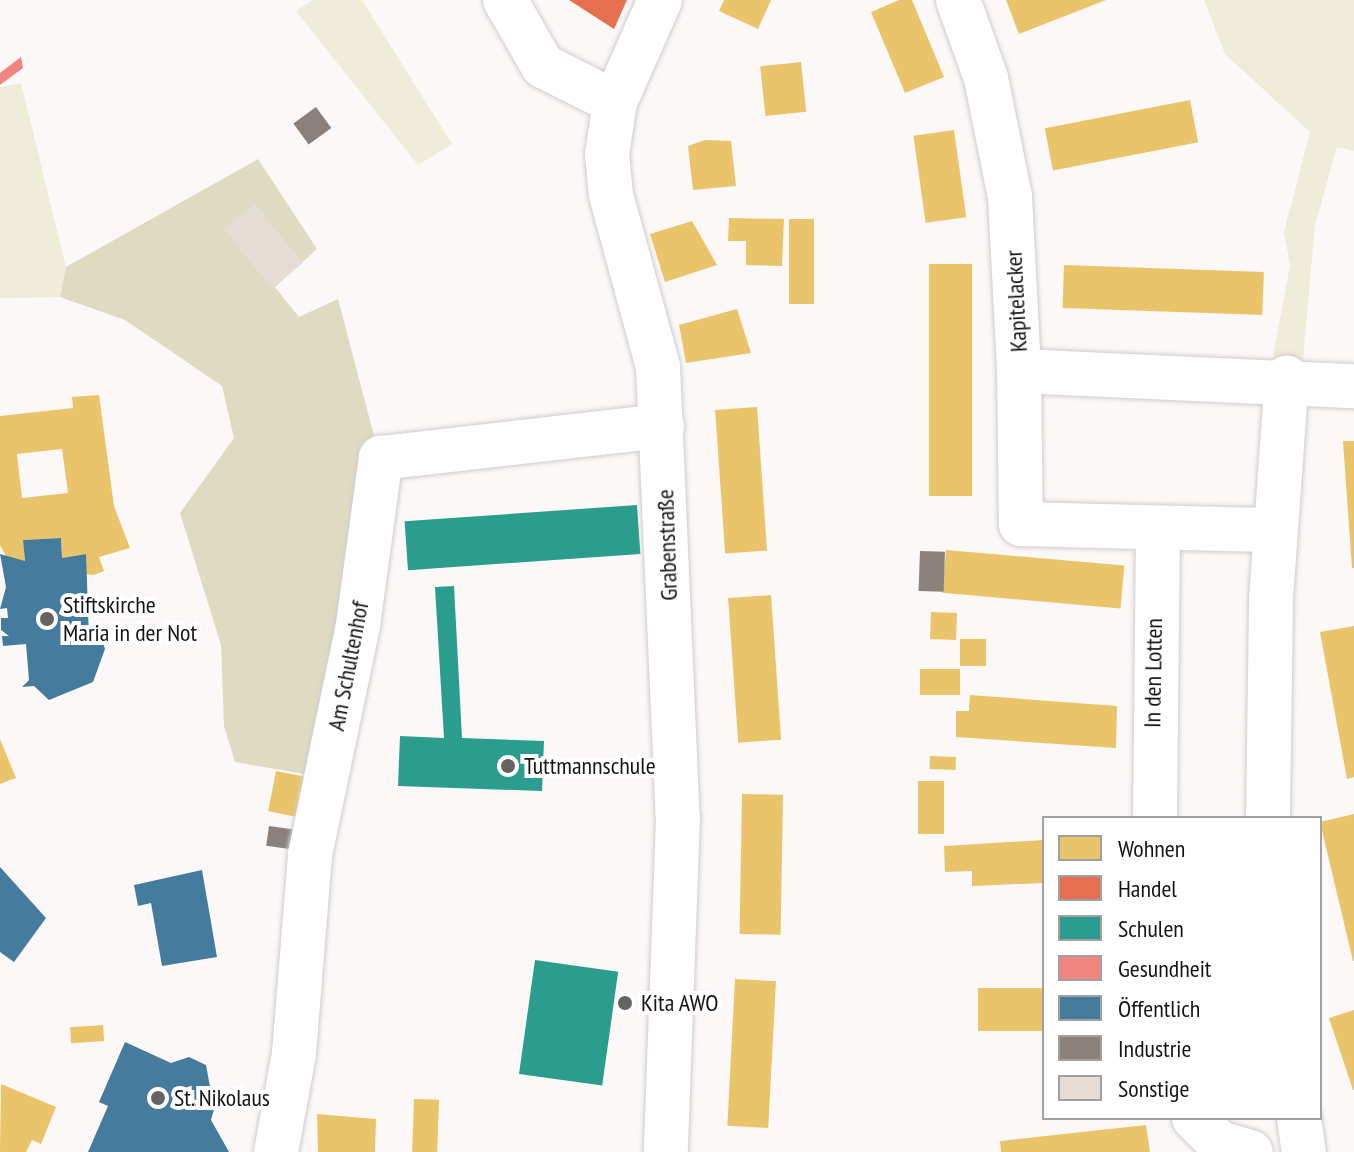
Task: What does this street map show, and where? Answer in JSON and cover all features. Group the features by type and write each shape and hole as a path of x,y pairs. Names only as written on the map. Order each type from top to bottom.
{"street":[{"path":"505,0 543,66 615,102 660,0"},
{"name":"Kapitelacker","path":"958,0 986,78 1010,197 1019,371 1287,378 1354,386"},
{"name":"Grabenstraße","path":"615,102 611,195 658,367 662,426 678,818 666,1152"},
{"path":"1019,371 1021,524 1274,530"},
{"path":"1268,816 1274,530 1287,378"},
{"name":"Am Schultenhof","path":"276,1144 294,1054 310,855 358,625 381,458 662,426"},
{"name":"In den Lotten","path":"1155,816 1150,677 1158,528"},
{"path":"1196,1120 1219,1143 1251,1152"},
{"path":"1299,1120 1304,1152"}],"shaded area":[{"path":"313,0 362,0 452,144 418,165 296,11"},
{"path":"1204,0 1354,0 1354,151 1337,147 1315,225 1303,359 1273,357 1290,265 1284,232 1310,132 1225,54"},
{"path":"21,83 66,267 60,297 0,298 0,87"},
{"path":"258,159 317,249 275,287 299,317 338,299 377,447 315,776 235,762 224,726 221,645 180,513 234,438 222,386 125,320 60,297 66,267"}],"building: Wohnen":[{"path":"724,0 771,0 758,29 719,11"},
{"path":"899,0 912,0 944,77 905,93 871,12"},
{"path":"1006,0 1106,0 1019,34"},
{"path":"801,62 806,112 765,116 760,66"},
{"path":"1190,100 1198,142 1053,170 1045,128"},
{"path":"954,130 966,217 926,223 913,136"},
{"path":"705,140 731,141 736,186 693,190 688,146"},
{"path":"729,218 784,219 782,266 746,265 746,241 728,241"},
{"path":"789,219 814,219 814,304 789,304"},
{"path":"692,221 717,265 665,282 650,234"},
{"path":"929,264 972,264 972,496 929,496"},
{"path":"1064,265 1264,272 1262,315 1062,308"},
{"path":"737,309 751,353 686,363 679,325"},
{"path":"99,395 114,506 130,548 99,557 104,571 94,575 84,574 86,554 62,558 61,538 23,540 25,561 9,562 0,545 0,416 73,408 72,397","holes":["62,449 68,493 22,498 17,454"]},
{"path":"757,407 767,551 725,554 715,410"},
{"path":"1343,441 1354,441 1354,568 1352,568"},
{"path":"946,550 1124,566 1121,608 942,593"},
{"path":"771,595 781,740 738,743 728,598"},
{"path":"931,612 957,613 956,640 930,639"},
{"path":"1354,626 1354,777 1347,779 1320,632"},
{"path":"960,639 986,639 986,666 960,666"},
{"path":"920,669 960,669 960,695 920,695"},
{"path":"970,695 1117,706 1116,748 956,737 956,711 969,711"},
{"path":"0,739 16,778 0,784"},
{"path":"930,756 956,757 956,770 930,769"},
{"path":"276,771 313,778 305,818 268,811"},
{"path":"918,781 944,781 944,834 918,834"},
{"path":"742,794 783,795 781,935 740,934"},
{"path":"1354,814 1354,961 1322,830 1322,822"},
{"path":"1042,840 1042,883 972,886 972,871 945,872 944,846"},
{"path":"735,979 776,981 768,1128 727,1126"},
{"path":"978,988 1042,988 1042,1031 978,1031"},
{"path":"1354,1010 1354,1090 1353,1090 1329,1018"},
{"path":"103,1025 104,1041 71,1043 70,1027"},
{"path":"1,1084 56,1107 41,1144 32,1140 26,1152 0,1152"},
{"path":"414,1099 439,1100 437,1152 412,1152"},
{"path":"317,1114 376,1119 375,1152 318,1152"},
{"path":"1146,1125 1150,1152 1001,1152 1000,1141"}],"building: Handel":[{"path":"569,0 627,0 614,29"}],"building: Schulen":[{"path":"637,505 640,554 408,570 405,521"},
{"path":"454,586 462,738 544,741 542,791 398,786 400,736 444,738 435,587"},
{"path":"535,960 618,972 602,1086 519,1074"}],"building: Gesundheit":[{"path":"21,57 23,68 0,85 0,73"}],"building: Öffentlich":[{"name":"Stiftskirche Maria in der Not","path":"61,538 62,558 86,554 89,638 101,636 105,649 93,682 49,700 34,686 22,687 29,680 26,644 3,646 2,636 9,636 1,630 1,618 8,618 7,608 0,609 6,587 0,554 25,561 23,540"},
{"path":"0,867 46,918 14,962 0,952"},
{"path":"202,870 217,957 162,966 151,903 138,906 134,885"},
{"name":"St. Nikolaus","path":"125,1042 171,1063 189,1057 206,1065 211,1092 218,1095 211,1120 229,1152 88,1152 108,1106 99,1102"}],"building: Industrie":[{"path":"316,107 331,128 309,144 293,123"},
{"path":"920,551 945,552 944,592 919,591"},
{"path":"269,826 305,831 302,851 266,846"}],"building: Sonstige":[{"path":"255,204 303,263 272,288 224,229"}],"place":[{"name":"Stiftskirche Maria in der Not","path":"47,619"},
{"name":"Tuttmannschule","path":"508,766"},
{"name":"Kita AWO","path":"625,1003"},
{"name":"St. Nikolaus","path":"158,1098"}]}
